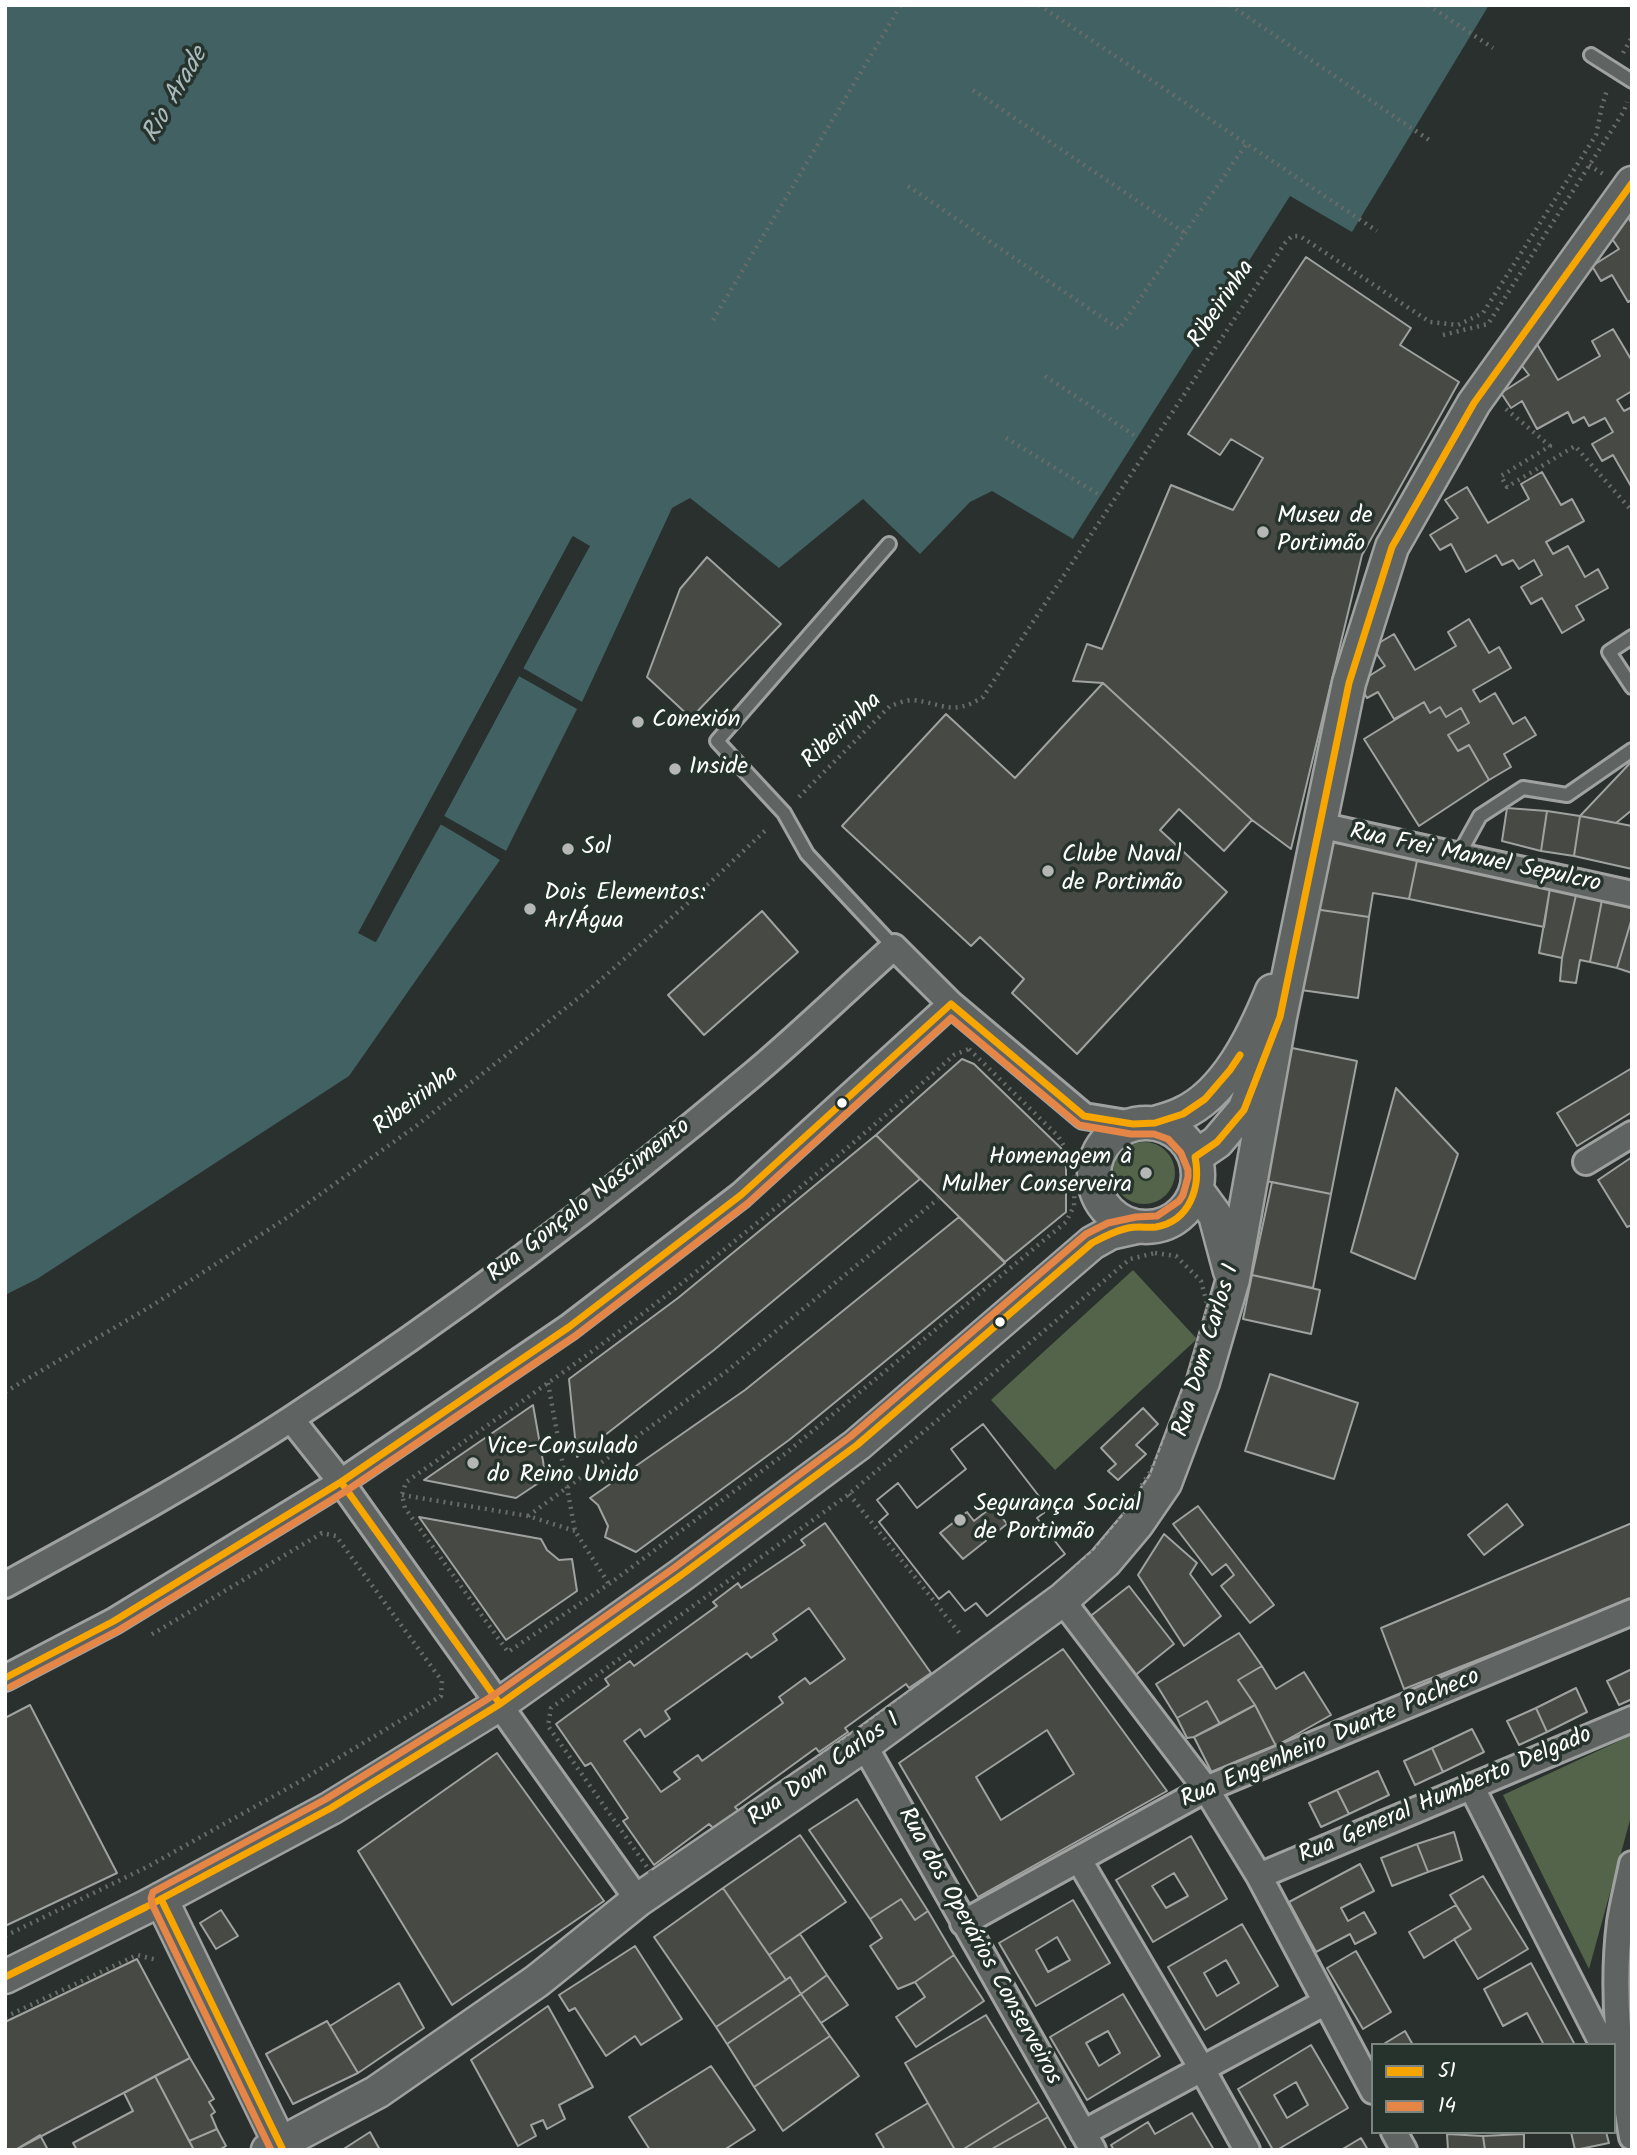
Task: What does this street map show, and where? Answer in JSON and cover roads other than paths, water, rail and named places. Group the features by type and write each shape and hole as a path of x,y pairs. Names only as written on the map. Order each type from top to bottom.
{"street":[{"name":"Rua Dom Carlos I","path":"272,2148 377,2092 537,1981 638,1900 864,1745 1062,1600 1105,1562 1137,1524 1165,1483 1203,1382 1233,1279 1280,1017 1349,683 1392,547 1483,391 1632,183"},
{"name":"Rua Frei Manuel Sepulcro","path":"1319,825 1632,894"},
{"path":"894,947 951,1004 1084,1116 1144,1124 1175,1132 1190,1147 1198,1168 1196,1189 1186,1209 1169,1222 1148,1228 1127,1224 1109,1212 1102,1203 1094,1182 1100,1151 1114,1133 1144,1124 1183,1114 1205,1098 1230,1070 1256,1028 1300,922"},
{"name":"Rua Gonçalo Nascimento","path":"5,1585 142,1510 291,1419 446,1312 582,1213 752,1076 894,947"},
{"path":"5,1678 114,1621 341,1482 569,1327 741,1195 951,1004"},
{"path":"1195,1157 1217,1142 1244,1110 1280,1017"},
{"path":"1586,1162 1632,1134"},
{"path":"1196,1189 1215,1215 1233,1279"},
{"path":"5,1977 153,1903 331,1808 500,1704 857,1445 1092,1243 1110,1233 1137,1227"},
{"path":"291,1419 341,1482 638,1900"},
{"path":"1062,1600 1206,1789 1259,1876 1371,2087"},
{"name":"Rua Engenheiro Duarte Pacheco","path":"963,1923 1206,1789 1632,1612"},
{"name":"Rua General Humberto Delgado","path":"1259,1876 1632,1719"},
{"name":"Rua dos Operários Conserveiros","path":"864,1745 1088,2141"},
{"path":"1471,1786 1602,2043"},
{"path":"1079,1860 1247,2150"},
{"path":"1632,1864 1620,1923 1616,1996 1619,2076 1632,2137"},
{"path":"153,1903 272,2148"},
{"path":"1088,2141 1202,2069 1326,2002"},
{"path":"1395,2134 1404,2150"}],"lane":[{"path":"1591,55 1632,81"},
{"path":"888,544 717,741 784,813 807,854 894,947"},
{"path":"1632,637 1609,652 1632,687"},
{"path":"1458,856 1480,816 1523,788 1567,795 1632,750"}],"water":[{"name":"Rio Arade","path":"5,5 1489,5 1352,232 1290,196 1073,539 992,491 970,502 920,554 863,499 779,568 690,498 672,508 582,702 523,669 589,546 572,537 359,933 375,942 441,824 500,860 349,1076 37,1279 5,1295"},
{"path":"519,676 577,709 506,851 444,816"}],"place":[{"name":"Museu de Portimão","path":"1263,532"},
{"name":"Conexión","path":"638,722"},
{"name":"Inside","path":"675,769"},
{"name":"Sol","path":"568,849"},
{"name":"Clube Naval de Portimão","path":"1048,871"},
{"name":"Dois Elementos: Ar/Água","path":"530,909"},
{"name":"Homenagem à Mulher Conserveira","path":"1146,1173"},
{"name":"Vice-Consulado do Reino Unido","path":"473,1463"},
{"name":"Segurança Social de Portimão","path":"960,1520"}]}
